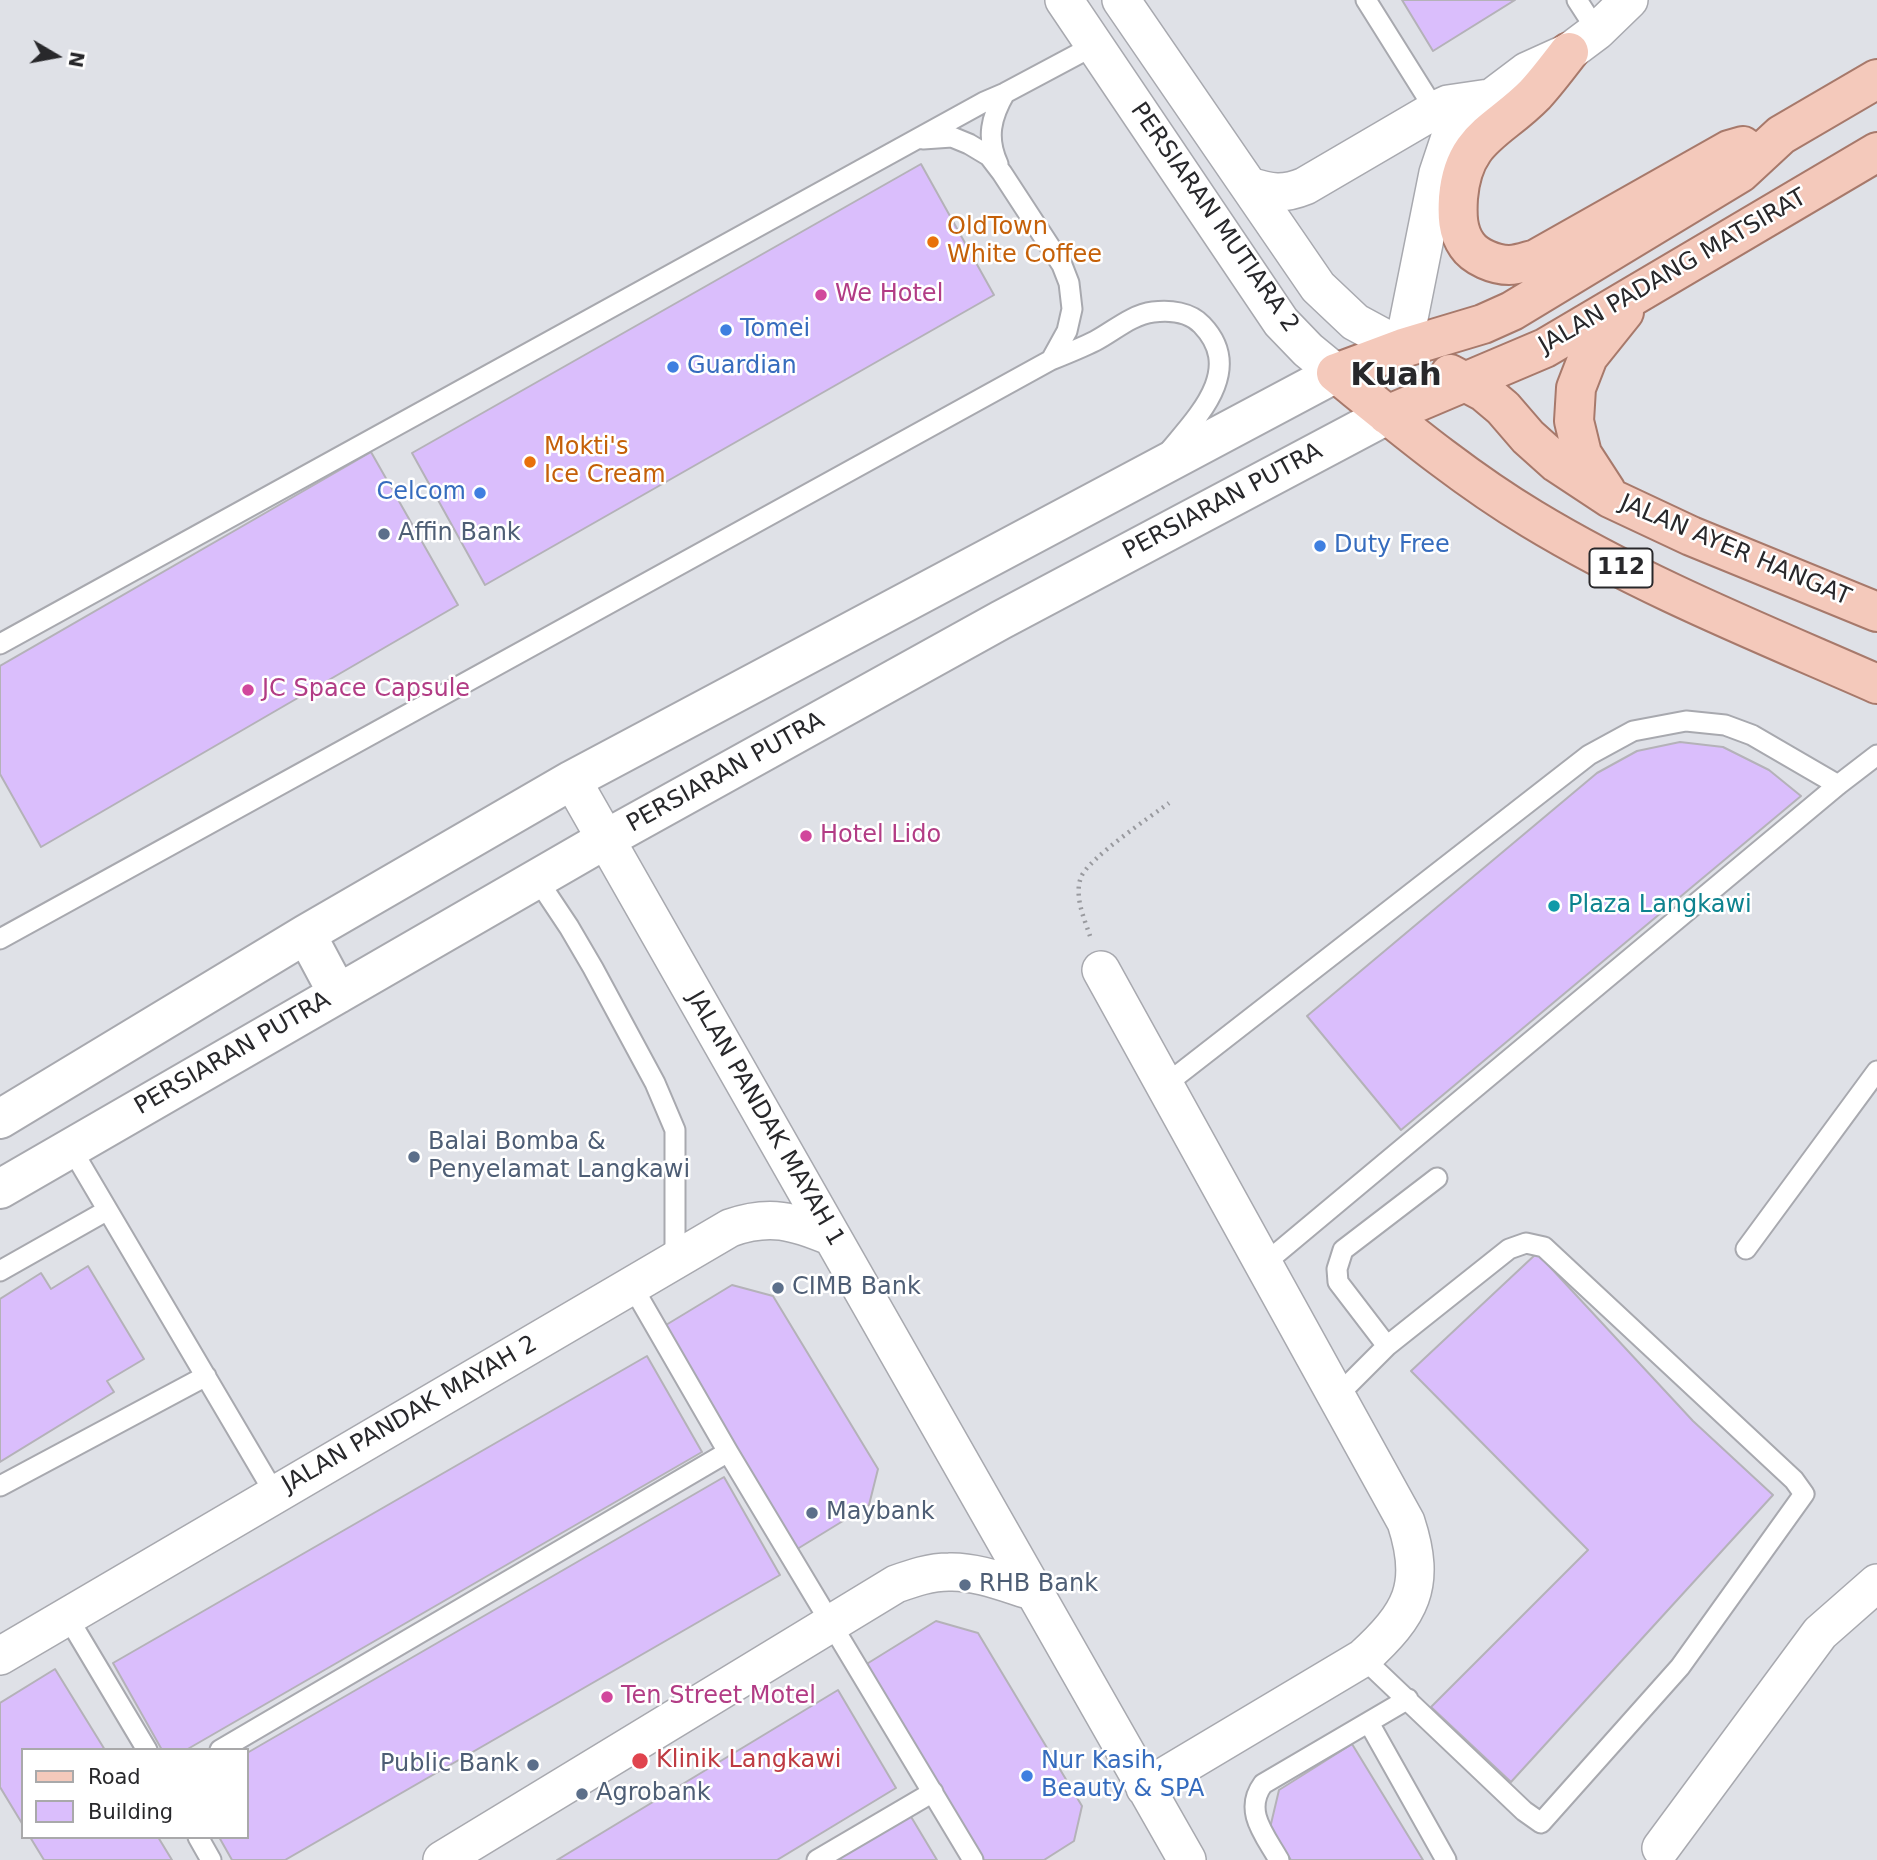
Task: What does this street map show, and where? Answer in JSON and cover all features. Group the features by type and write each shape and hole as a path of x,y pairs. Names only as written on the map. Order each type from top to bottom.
{"main road":[{"path":"1583,42 1534,95 1487,134 1468,155 1459,184 1459,230 1468,247 1485,260 1509,265 1536,259 1729,150 1781,135"},
{"name":"JALAN PADANG MATSIRAT","path":"1403,348 1483,324 1513,311 1740,173 1781,135 1877,79"},
{"name":"JALAN PADANG MATSIRAT","path":"1464,382 1545,348 1877,152"},
{"path":"1610,498 1582,454 1574,421 1576,388 1588,357 1641,292"},
{"path":"0,1119 306,934 572,780 1336,373 1403,348"},
{"name":"PERSIARAN MUTIARA 2","path":"1403,348 1464,382"},
{"name":"PERSIARAN MUTIARA 2","path":"1336,373 1387,415"},
{"name":"PERSIARAN PUTRA","path":"0,1189 606,839 1013,614 1387,415 1464,382"},
{"name":"JALAN AYER HANGAT","path":"1464,382 1484,392 1503,408 1528,437 1557,463 1610,498 1691,536 1877,612"},
{"name":"112","path":"1387,415 1476,482 1531,519 1604,560 1877,684"},
{"path":"306,934 338,994"}],"street":[{"name":"PERSIARAN MUTIARA 2","path":"1064,0 1281,322 1308,350 1336,373"},
{"name":"PERSIARAN MUTIARA 2","path":"1121,0 1318,287 1355,322 1403,348"},
{"path":"1403,348 1438,173 1449,140 1466,117 1490,98 1527,71 1583,42 1629,0"},
{"path":"1249,186 1269,192 1289,192 1435,110 1448,104 1490,98"},
{"name":"JALAN PANDAK MAYAH 1","path":"572,780 1187,1860"},
{"path":"1101,970 1406,1522 1415,1549 1415,1580 1407,1608 1391,1634 1363,1658 1145,1788"},
{"name":"JALAN PANDAK MAYAH 2","path":"0,1656 730,1228 753,1220 778,1220 805,1226 832,1237"},
{"path":"442,1860 896,1584 926,1574 951,1572 991,1579 1035,1592"},
{"path":"1661,1847 1820,1633 1877,1583"}],"lane":[{"path":"1366,0 1435,110"},
{"path":"1577,0 1583,42"},
{"path":"0,644 908,143 1095,45"},
{"path":"1002,173 990,143 991,125 1005,93"},
{"path":"908,143 932,137 952,137 989,156 1002,173 1062,265 1069,283 1072,309 1067,331 1051,360"},
{"path":"0,939 1051,360 1097,340 1131,319 1150,312 1175,311 1198,321 1215,338 1220,353 1219,372 1201,413 1156,467"},
{"path":"1165,1085 1589,755 1633,731 1686,721 1725,724 1752,735 1838,785"},
{"path":"1264,1264 1877,755"},
{"path":"537,879 593,968 656,1083 675,1130 675,1260"},
{"path":"1746,1249 1877,1071"},
{"path":"71,1148 275,1494"},
{"path":"1387,1346 1338,1282 1337,1269 1343,1250 1437,1178"},
{"path":"0,1271 106,1210"},
{"path":"1337,1396 1387,1346 1508,1249 1526,1243 1544,1247 1794,1480 1804,1494 1680,1667 1541,1823 1524,1811 1363,1658"},
{"path":"631,1284 728,1452 974,1860"},
{"path":"0,1486 206,1376"},
{"path":"223,1748 728,1452"},
{"path":"67,1616 145,1748"},
{"path":"1279,1860 1256,1818 1253,1807 1256,1794 1263,1784 1408,1699"},
{"path":"1369,1723 1446,1860"},
{"path":"817,1860 933,1792"},
{"path":"199,1839 211,1860"}],"path":[{"path":"1101,970 1079,902 1081,877 1094,862 1169,803"}],"building":[{"path":"1402,0 1515,0 1433,51"},
{"path":"921,164 994,295 485,585 412,453"},
{"path":"371,452 458,605 41,847 0,774 0,666"},
{"name":"Plaza Langkawi","path":"1680,742 1723,747 1769,770 1801,796 1401,1130 1307,1016 1597,773 1637,751"},
{"path":"1537,1253 1693,1421 1773,1495 1511,1782 1431,1707 1588,1550 1411,1371"},
{"path":"88,1266 144,1359 107,1381 114,1392 0,1462 0,1299 41,1273 51,1289"},
{"path":"732,1285 773,1296 878,1469 869,1505 794,1551 661,1328"},
{"path":"647,1356 702,1452 189,1748 161,1748 113,1663"},
{"path":"724,1477 780,1575 285,1860 232,1860 220,1839 248,1839 248,1752"},
{"path":"936,1621 978,1633 1082,1806 1074,1841 1044,1860 982,1860 865,1665"},
{"path":"55,1669 104,1748 21,1748 21,1822 0,1787 0,1703"},
{"path":"838,1690 896,1788 777,1860 557,1860"},
{"path":"1352,1744 1423,1860 1291,1860 1270,1828 1279,1790"},
{"path":"910,1815 937,1860 833,1860"},
{"path":"31,1839 159,1839 172,1860 44,1860"}],"place":[{"name":"OldTown White Coffee","path":"933,242"},
{"name":"We Hotel","path":"821,295"},
{"name":"Tomei","path":"726,330"},
{"name":"Guardian","path":"673,367"},
{"name":"Mokti's Ice Cream","path":"530,462"},
{"name":"Celcom","path":"480,493"},
{"name":"Affin Bank","path":"384,534"},
{"name":"Duty Free","path":"1320,546"},
{"name":"JC Space Capsule","path":"248,690"},
{"name":"Hotel Lido","path":"806,836"},
{"name":"Plaza Langkawi","path":"1554,906"},
{"name":"Balai Bomba & Penyelamat Langkawi","path":"414,1157"},
{"name":"CIMB Bank","path":"778,1288"},
{"name":"Maybank","path":"812,1513"},
{"name":"RHB Bank","path":"965,1585"},
{"name":"Ten Street Motel","path":"607,1697"},
{"name":"Klinik Langkawi","path":"640,1761"},
{"name":"Public Bank","path":"533,1765"},
{"name":"Nur Kasih, Beauty & SPA","path":"1027,1776"},
{"name":"Agrobank","path":"582,1794"}],"district":[{"name":"Kuah","path":"1396,377"}]}
